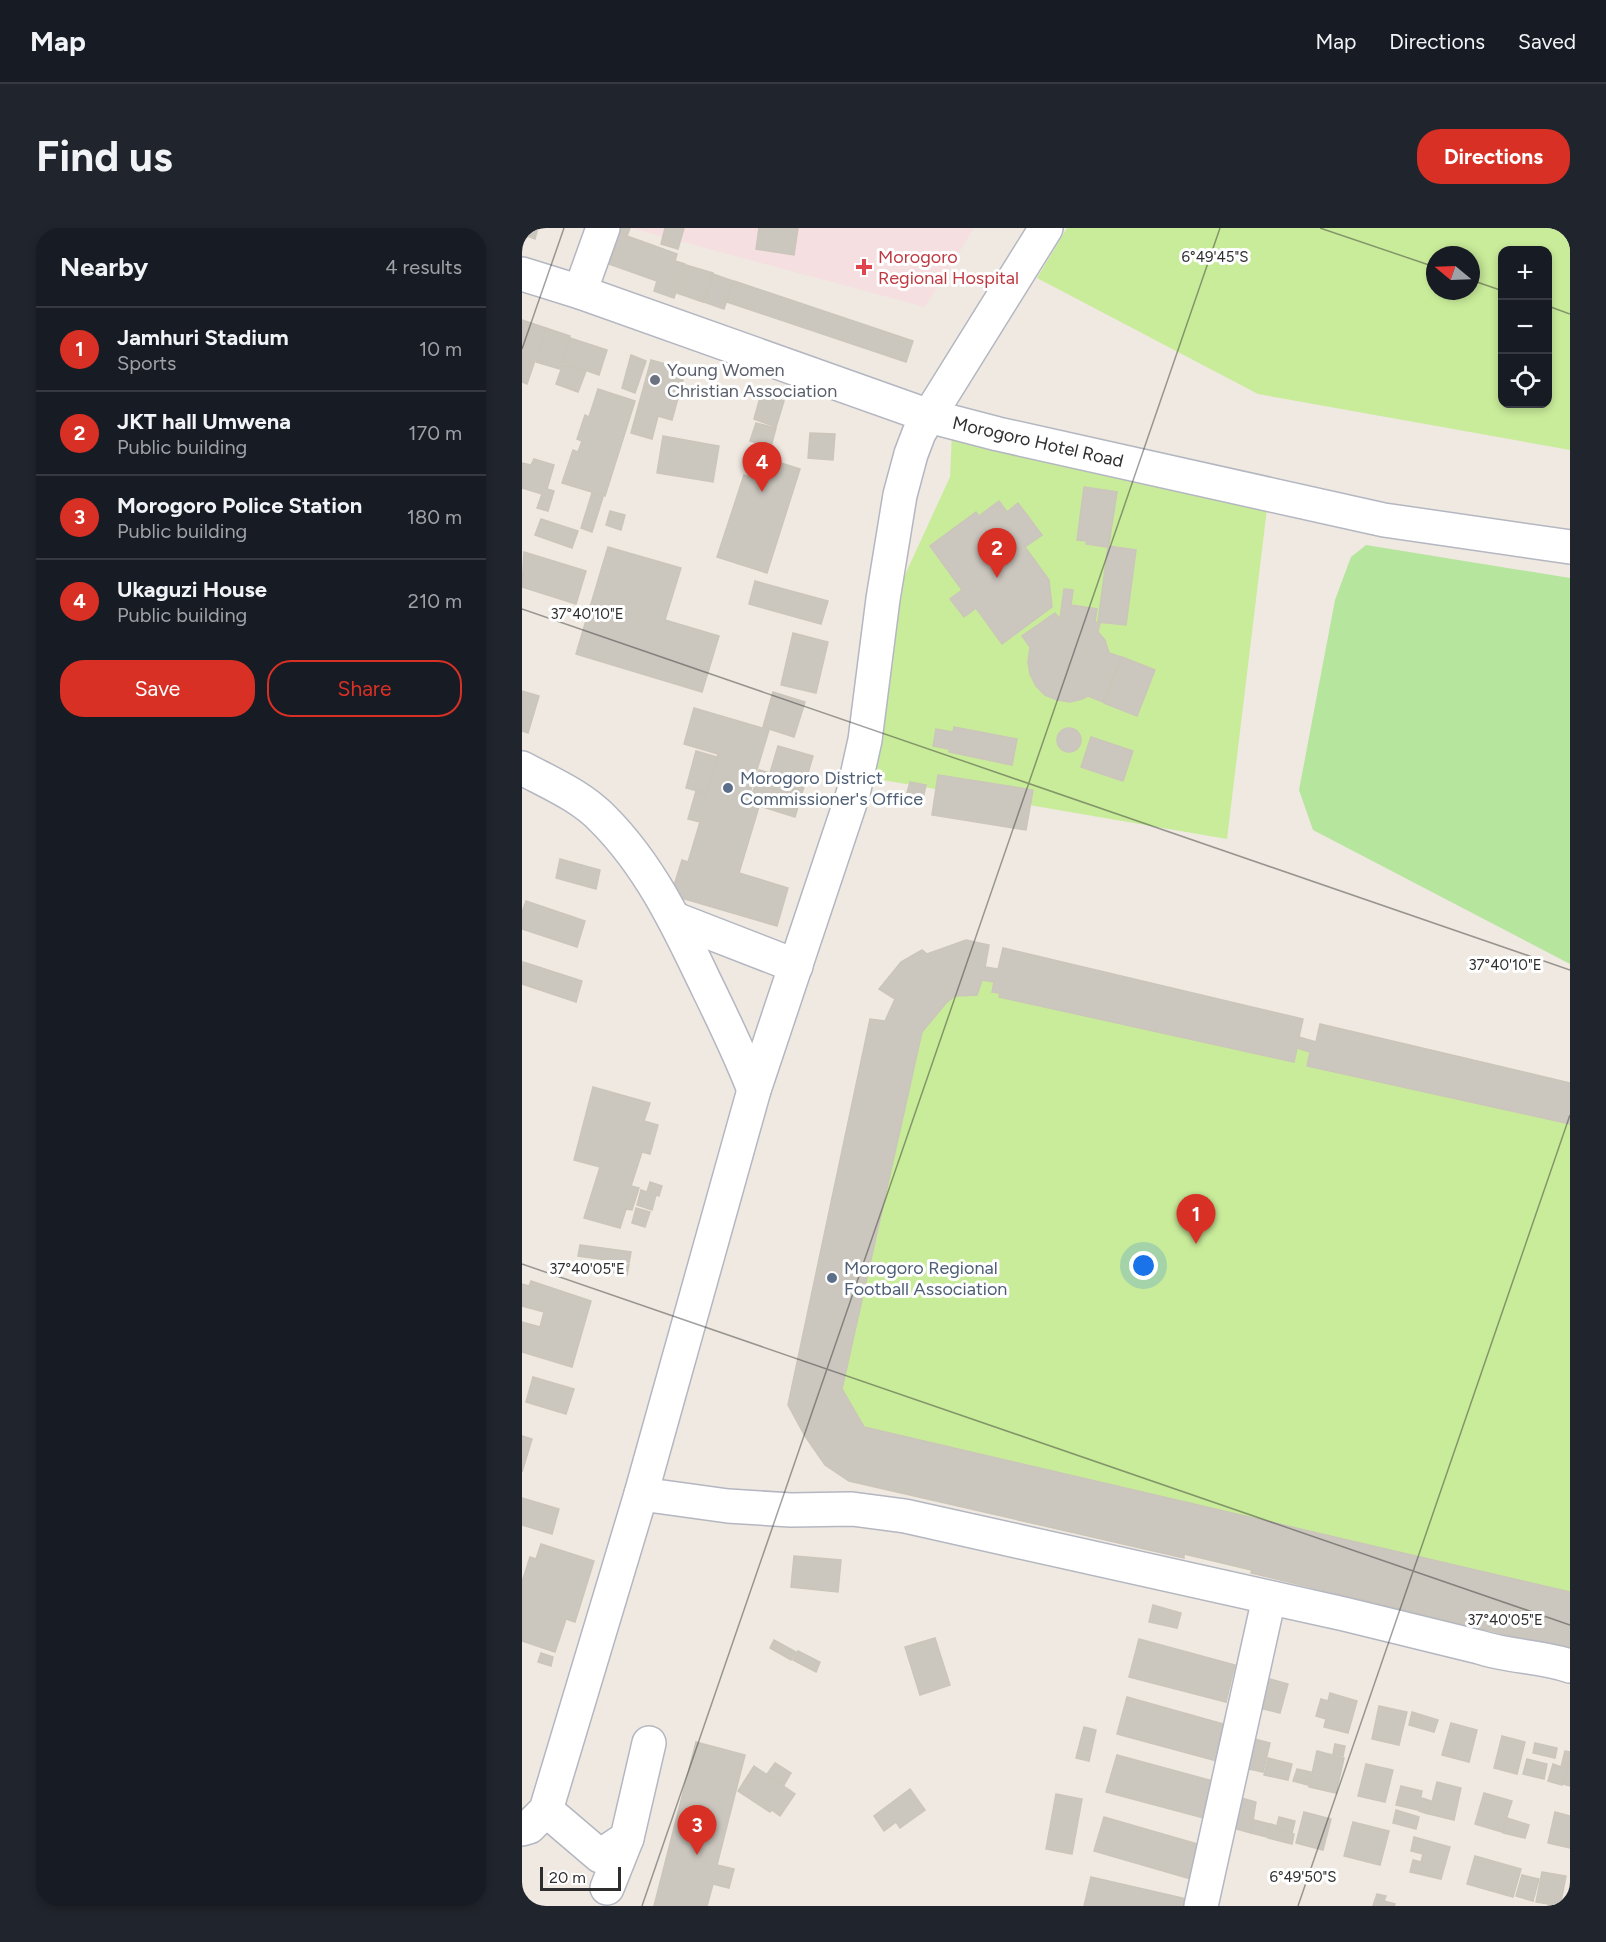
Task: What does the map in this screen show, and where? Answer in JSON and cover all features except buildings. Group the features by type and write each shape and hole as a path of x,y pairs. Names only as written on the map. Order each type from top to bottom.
{"street":[{"path":"580,292 603,228"},
{"path":"627,1838 600,1856 534,1820 641,1494 754,1090 853,794 865,740 883,599 900,495 911,454 929,416 1046,228"},
{"name":"Morogoro Hotel Road","path":"522,274 580,292 929,416 998,434 1384,520 1570,547"},
{"path":"522,768 568,793 603,818 646,872 675,919 733,1037 754,1090"},
{"path":"675,919 796,966"},
{"path":"641,1494 728,1506 790,1510 852,1509 905,1516 1269,1598 1479,1647 1500,1654 1538,1658 1570,1666"},
{"path":"1201,1906 1269,1598"},
{"path":"607,1888 627,1838 649,1743"}],"shaded area":[{"name":"Morogoro Regional Hospital","path":"631,228 974,228 925,307"}],"green space":[{"path":"1067,228 1570,228 1570,450 1258,394 1037,278"},
{"path":"952,433 1269,492 1227,839 871,778 864,664 950,477"},
{"path":"1366,545 1570,578 1570,964 1313,830 1299,790 1335,600 1351,557"},
{"path":"966,940 989,945 985,967 1303,1019 1299,1037 1316,1042 1320,1024 1570,1083 1570,1650 1184,1554 1184,1558 849,1481 825,1465 805,1436 788,1405 870,1019 885,1021 895,999 879,989 901,962 922,950 927,954"}],"place":[{"name":"Morogoro Regional Hospital","path":"864,267"},
{"name":"Young Women Christian Association","path":"655,380"},
{"name":"Ukaguzi House","path":"762,492"},
{"name":"JKT hall Umwena","path":"997,578"},
{"name":"Morogoro District Commissioner's Office","path":"728,788"},
{"name":"Jamhuri Stadium","path":"1196,1244"},
{"name":"Morogoro Regional Football Association","path":"832,1278"},
{"name":"Morogoro Police Station","path":"697,1855"}]}
